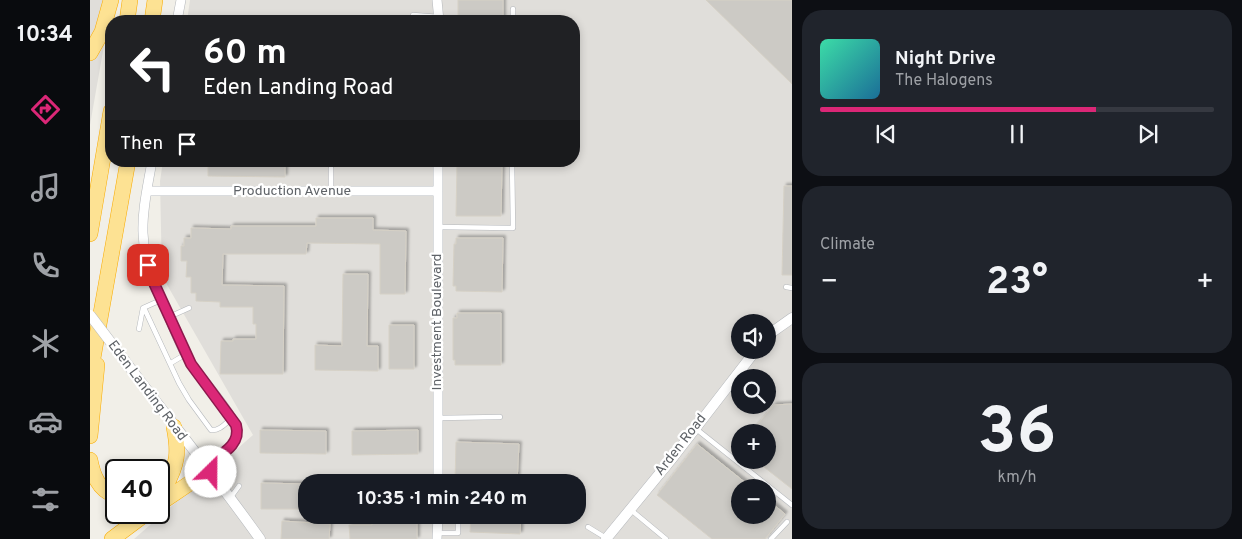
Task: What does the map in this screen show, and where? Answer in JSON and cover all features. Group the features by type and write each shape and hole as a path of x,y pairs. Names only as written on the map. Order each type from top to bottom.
{"highway":[{"path":"107,15 111,0"},
{"path":"128,15 130,0"},
{"path":"153,15 155,0"},
{"path":"90,53 102,32 105,21"},
{"path":"90,234 105,146"},
{"path":"90,375 127,167"},
{"path":"90,436 104,304"},
{"path":"170,478 174,472 178,456 174,427"},
{"path":"90,460 92,472 97,483 105,490"},
{"path":"170,485 205,466"},
{"path":"170,495 205,466"},
{"path":"112,539 132,524"}],"street":[{"path":"178,15 180,0"},
{"path":"438,0 439,15"},
{"path":"151,167 143,234 148,265 169,318 191,364 238,430 236,441 232,446 205,466"},
{"name":"Investment Boulevard","path":"438,167 438,474"},
{"name":"Production Avenue","path":"147,191 438,191"},
{"name":"Eden Landing Road","path":"90,315 174,427 231,497 260,539"},
{"path":"776,333 792,318"},
{"name":"Arden Road","path":"609,538 749,359"}],"lane":[{"path":"513,9 513,15"},
{"path":"438,227 513,228 512,167"},
{"path":"331,168 331,191"},
{"path":"786,287 792,288"},
{"path":"144,308 162,300"},
{"path":"139,329 144,308"},
{"path":"144,308 189,400 211,430 220,428 232,419"},
{"path":"169,318 189,308"},
{"path":"171,363 186,354"},
{"path":"438,418 500,417"},
{"path":"696,428 792,505"},
{"path":"231,497 239,486"},
{"path":"630,509 666,539"},
{"path":"771,539 787,522"},
{"path":"437,536 458,533 458,524"},
{"path":"588,527 609,538"}],"shaded area":[{"path":"90,0 112,0 109,15 105,15 105,40 90,125"},
{"path":"190,0 792,0 792,539 134,539 151,524 170,524 170,508 253,435 162,276 160,181 162,167 580,167 580,15 188,15"}],"building":[{"path":"458,0 503,0 503,15 458,15"},
{"path":"706,0 792,0 792,84"},
{"path":"208,167 285,167 285,177 208,176"},
{"path":"457,167 502,167 501,216 456,216"},
{"path":"784,186 792,186 792,275 782,275"},
{"path":"316,218 373,218 373,230 406,231 405,294 380,294 380,244 307,243 306,254 223,254 222,285 284,286 283,374 220,374 221,341 256,339 256,324 253,324 253,307 220,307 220,302 196,301 196,293 191,293 191,277 186,277 187,261 181,261 181,246 184,246 184,238 191,238 191,228 231,229 231,226 316,226"},
{"path":"456,238 503,238 502,292 456,291 456,286 453,286 454,244 456,244"},
{"path":"343,274 368,274 367,346 378,346 378,371 315,370 315,345 342,346"},
{"path":"457,313 501,313 501,365 455,365 455,360 453,360 453,318 457,318"},
{"path":"389,325 414,325 414,369 389,369"},
{"path":"792,404 792,489 766,469 776,469 776,424 758,424 766,414 776,414 776,405"},
{"path":"260,430 326,431 326,454 260,453"},
{"path":"418,430 418,454 352,455 352,431"},
{"path":"456,442 519,444 517,474 455,474"},
{"path":"697,444 741,479 731,479 731,524 776,524 776,507 785,514 765,539 712,539 657,495"},
{"path":"261,483 298,484 298,509 261,509"},
{"path":"282,521 298,522 298,524 330,524 329,539 281,539"},
{"path":"417,524 417,539 350,539 349,525"},
{"path":"470,524 521,524 520,534 470,532"}],"route":[{"path":"148,265 153,281 191,364 238,430 238,436 232,446 205,466 211,472"}]}
